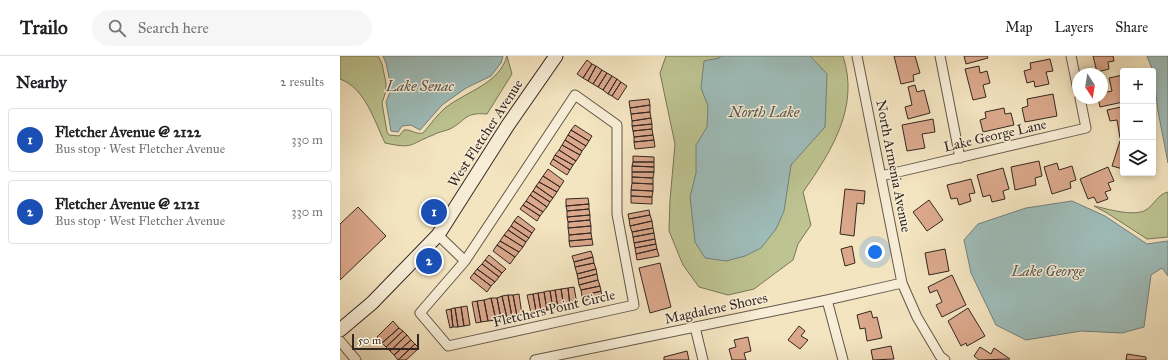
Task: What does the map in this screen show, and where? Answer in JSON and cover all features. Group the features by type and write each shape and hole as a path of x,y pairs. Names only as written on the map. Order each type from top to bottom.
{"main road":[{"name":"West Fletcher Avenue","path":"340,330 372,303 438,235 508,125 556,56"}],"street":[{"name":"North Armenia Avenue","path":"857,56 902,282 917,317 940,356 945,360"},
{"path":"940,56 960,158"},
{"path":"1071,56 1073,68"},
{"name":"Fletchers Point Circle","path":"574,94 617,124 617,214 634,304 448,346 420,313 465,261 574,94"},
{"name":"Lake George Lane","path":"881,176 1086,128 1081,104"},
{"path":"438,235 465,261"},
{"name":"Magdalene Shores","path":"535,360 570,356 695,327 827,300 902,282"},
{"path":"827,300 843,360"},
{"path":"695,327 703,360"},
{"path":"340,341 356,360"}],"green space":[{"path":"340,56 378,56 382,64 386,83 386,91 382,103 387,132 389,135 399,136 404,130 423,133 445,108 481,86 497,74 503,66 507,56 512,74 487,114 470,115 450,129 410,145 401,146 385,143 373,115 362,97 349,83 340,79"},
{"path":"666,56 843,56 847,75 848,93 840,128 823,161 803,192 811,225 798,244 793,260 754,289 728,295 699,287 683,265 669,231 675,144 660,73"},
{"path":"1168,192 1168,237 1147,239 1094,206 1120,212 1141,212 1149,208 1161,195"}],"water":[{"name":"Lake Senac","path":"383,56 503,56 501,63 491,76 466,88 442,105 420,130 411,125 402,126 398,132 391,131 386,102 390,92 390,82"},
{"name":"North Lake","path":"721,56 810,56 827,74 825,127 791,165 784,211 776,229 761,248 745,256 726,261 705,258 695,242 690,197 696,173 696,145 707,127 708,106 701,88 704,61 719,58"},
{"path":"1147,56 1168,56 1168,163 1158,111 1156,95 1156,68 1152,68"},
{"name":"Lake George","path":"1072,201 1105,216 1147,244 1168,241 1168,276 1162,268 1151,275 1144,327 1122,333 1081,331 1026,340 996,325 971,273 964,240 978,224 1026,208"}],"building":[{"path":"894,56 915,56 920,73 913,75 914,81 901,84"},
{"path":"964,56 987,56 988,58 966,64"},
{"path":"1093,56 1113,56 1114,61 1108,62 1109,69 1096,68"},
{"path":"1050,59 1053,71 1046,72 1049,84 1035,87 1034,81 1027,83 1024,71 1031,69 1030,63"},
{"path":"587,60 592,64 583,78 577,74"},
{"path":"592,64 596,66 588,81 583,78"},
{"path":"596,66 602,70 593,84 588,81"},
{"path":"979,66 980,73 987,71 990,83 983,85 986,97 973,100 965,69"},
{"path":"602,70 607,73 598,87 593,84"},
{"path":"607,73 612,76 603,90 598,87"},
{"path":"612,76 617,79 608,94 603,90"},
{"path":"1120,76 1120,103 1100,107 1099,104 1108,104 1108,92 1112,91 1109,78"},
{"path":"617,79 621,82 612,96 608,94"},
{"path":"621,82 627,86 618,100 612,96"},
{"path":"915,85 917,92 924,90 930,113 908,119 905,107 912,105 908,87"},
{"path":"1053,94 1057,116 1025,122 1022,108 1028,106 1027,99"},
{"path":"649,99 650,105 630,108 629,101"},
{"path":"650,105 650,112 631,114 630,108"},
{"path":"1120,107 1120,138 1117,120 1110,121 1107,110"},
{"path":"1004,108 1005,114 1011,113 1014,125 983,132 980,120 986,118 985,112"},
{"path":"650,112 651,118 632,121 631,114"},
{"path":"651,118 652,124 632,126 632,121"},
{"path":"933,119 935,132 922,134 925,148 907,151 902,125"},
{"path":"652,124 652,129 633,131 632,126"},
{"path":"575,125 592,136 589,141 571,130"},
{"path":"652,129 653,135 634,137 633,131"},
{"path":"571,130 589,141 586,146 568,135"},
{"path":"568,135 586,146 582,151 565,140"},
{"path":"653,135 654,140 634,142 634,137"},
{"path":"565,140 582,151 580,155 562,145"},
{"path":"654,140 655,147 635,149 634,142"},
{"path":"1120,141 1120,168 1112,166"},
{"path":"562,145 580,155 576,161 559,150"},
{"path":"559,150 576,161 573,165 555,155"},
{"path":"555,155 573,165 570,170 553,159"},
{"path":"633,156 654,157 654,162 633,162"},
{"path":"553,159 570,170 567,175 550,164"},
{"path":"1039,161 1042,176 1035,178 1036,185 1015,190 1011,167"},
{"path":"633,162 654,162 654,167 632,166"},
{"path":"1057,163 1059,170 1072,166 1076,180 1070,182 1071,188 1052,194 1044,167"},
{"path":"632,166 654,167 654,172 632,172"},
{"path":"1108,167 1114,181 1108,183 1111,190 1105,192 1108,199 1097,203 1094,197 1088,199 1080,179"},
{"path":"1003,168 1009,189 1003,191 1005,199 992,202 990,195 983,197 977,175"},
{"path":"548,169 564,181 560,187 543,176"},
{"path":"632,172 654,172 653,178 632,177"},
{"path":"543,176 560,187 557,192 539,182"},
{"path":"632,177 653,178 653,184 632,183"},
{"path":"971,179 975,193 969,194 971,201 959,205 957,198 951,199 947,185"},
{"path":"539,182 557,192 553,198 536,186"},
{"path":"632,183 653,184 653,191 631,190"},
{"path":"536,186 553,198 550,202 533,191"},
{"path":"845,189 865,191 864,204 857,203 854,236 840,234"},
{"path":"631,190 653,191 652,197 631,196"},
{"path":"533,191 550,202 547,207 530,195"},
{"path":"530,195 547,207 543,212 526,201"},
{"path":"631,196 652,197 652,204 631,203"},
{"path":"588,198 589,204 566,206 566,199"},
{"path":"929,200 943,220 927,231 913,212"},
{"path":"526,201 543,212 540,216 523,205"},
{"path":"589,204 589,209 567,211 566,206"},
{"path":"523,205 540,216 537,221 520,209"},
{"path":"358,207 386,236 340,280 340,224"},
{"path":"589,209 590,215 567,217 567,211"},
{"path":"649,210 650,215 629,219 628,214"},
{"path":"590,215 590,220 568,222 567,217"},
{"path":"650,215 652,221 630,226 629,219"},
{"path":"518,216 535,229 532,233 514,221"},
{"path":"590,220 591,226 568,228 568,222"},
{"path":"514,221 532,233 529,238 511,226"},
{"path":"652,221 653,228 632,232 630,226"},
{"path":"511,226 529,238 526,242 508,230"},
{"path":"591,226 591,233 569,235 568,228"},
{"path":"653,228 654,233 633,237 632,232"},
{"path":"508,230 526,242 523,247 504,235"},
{"path":"591,233 592,239 569,241 569,235"},
{"path":"654,233 655,239 634,243 633,237"},
{"path":"504,235 523,247 519,252 500,241"},
{"path":"592,239 593,245 570,247 569,241"},
{"path":"655,239 656,244 635,248 634,243"},
{"path":"500,241 519,252 515,257 497,245"},
{"path":"656,244 657,249 636,254 635,248"},
{"path":"497,245 515,257 510,264 493,251"},
{"path":"852,246 855,263 845,266 841,249"},
{"path":"657,249 659,256 637,260 636,254"},
{"path":"945,249 949,271 929,275 925,253"},
{"path":"591,251 593,257 574,262 572,256"},
{"path":"489,255 506,269 502,273 485,260"},
{"path":"593,257 594,263 575,267 574,262"},
{"path":"485,260 502,273 499,277 482,264"},
{"path":"594,263 596,269 577,274 575,267"},
{"path":"660,263 671,307 650,313 639,268"},
{"path":"482,264 499,277 495,282 477,269"},
{"path":"477,269 495,282 491,286 474,273"},
{"path":"596,269 597,274 578,279 577,274"},
{"path":"474,273 491,286 487,292 470,278"},
{"path":"597,274 598,280 579,285 578,279"},
{"path":"952,275 966,305 942,317 936,305 942,302 937,290 930,293 928,287"},
{"path":"598,280 600,286 581,290 579,285"},
{"path":"600,286 601,291 582,296 581,290"},
{"path":"574,287 577,304 570,306 568,288"},
{"path":"568,288 570,306 564,307 561,289"},
{"path":"561,289 564,307 558,308 555,290"},
{"path":"555,290 558,308 553,309 550,291"},
{"path":"550,291 553,309 547,310 544,292"},
{"path":"601,291 602,296 583,301 582,296"},
{"path":"544,292 547,310 541,311 538,293"},
{"path":"538,293 541,311 536,311 533,294"},
{"path":"519,294 522,315 517,316 513,295"},
{"path":"533,294 536,311 531,313 527,295"},
{"path":"508,295 513,295 517,316 512,317"},
{"path":"508,295 512,317 507,318 502,296"},
{"path":"502,296 507,318 501,319 497,298"},
{"path":"491,298 497,298 501,319 496,320"},
{"path":"491,298 496,320 488,321 484,300"},
{"path":"484,300 488,321 481,322 477,301"},
{"path":"477,301 481,322 476,323 472,302"},
{"path":"467,306 470,325 464,326 461,307"},
{"path":"461,307 464,326 458,327 455,308"},
{"path":"455,308 458,327 453,327 451,309"},
{"path":"968,308 985,336 967,346 966,343 961,346 948,321"},
{"path":"451,309 453,327 450,328 446,310"},
{"path":"871,311 873,318 877,317 882,338 867,341 865,328 860,329 857,315"},
{"path":"393,321 399,328 382,343 377,337"},
{"path":"799,326 805,331 801,336 808,340 800,349 788,340"},
{"path":"399,328 403,331 386,347 382,343"},
{"path":"403,331 407,335 390,351 386,347"},
{"path":"407,335 411,340 394,355 390,351"},
{"path":"748,337 751,351 744,353 746,360 732,360 729,349 736,347 734,340"},
{"path":"411,340 415,344 398,360 394,355"},
{"path":"415,344 419,348 406,360 398,360"},
{"path":"891,346 894,359 873,360 871,350"},
{"path":"980,347 991,354 994,348 1010,359 979,360 974,356"},
{"path":"687,351 689,360 664,360 664,357"},
{"path":"1127,354 1146,357 1146,360 1126,360"}],"place":[{"name":"Fletcher Avenue @ 2122","path":"434,212"},
{"name":"Fletcher Avenue @ 2121","path":"429,261"}]}
